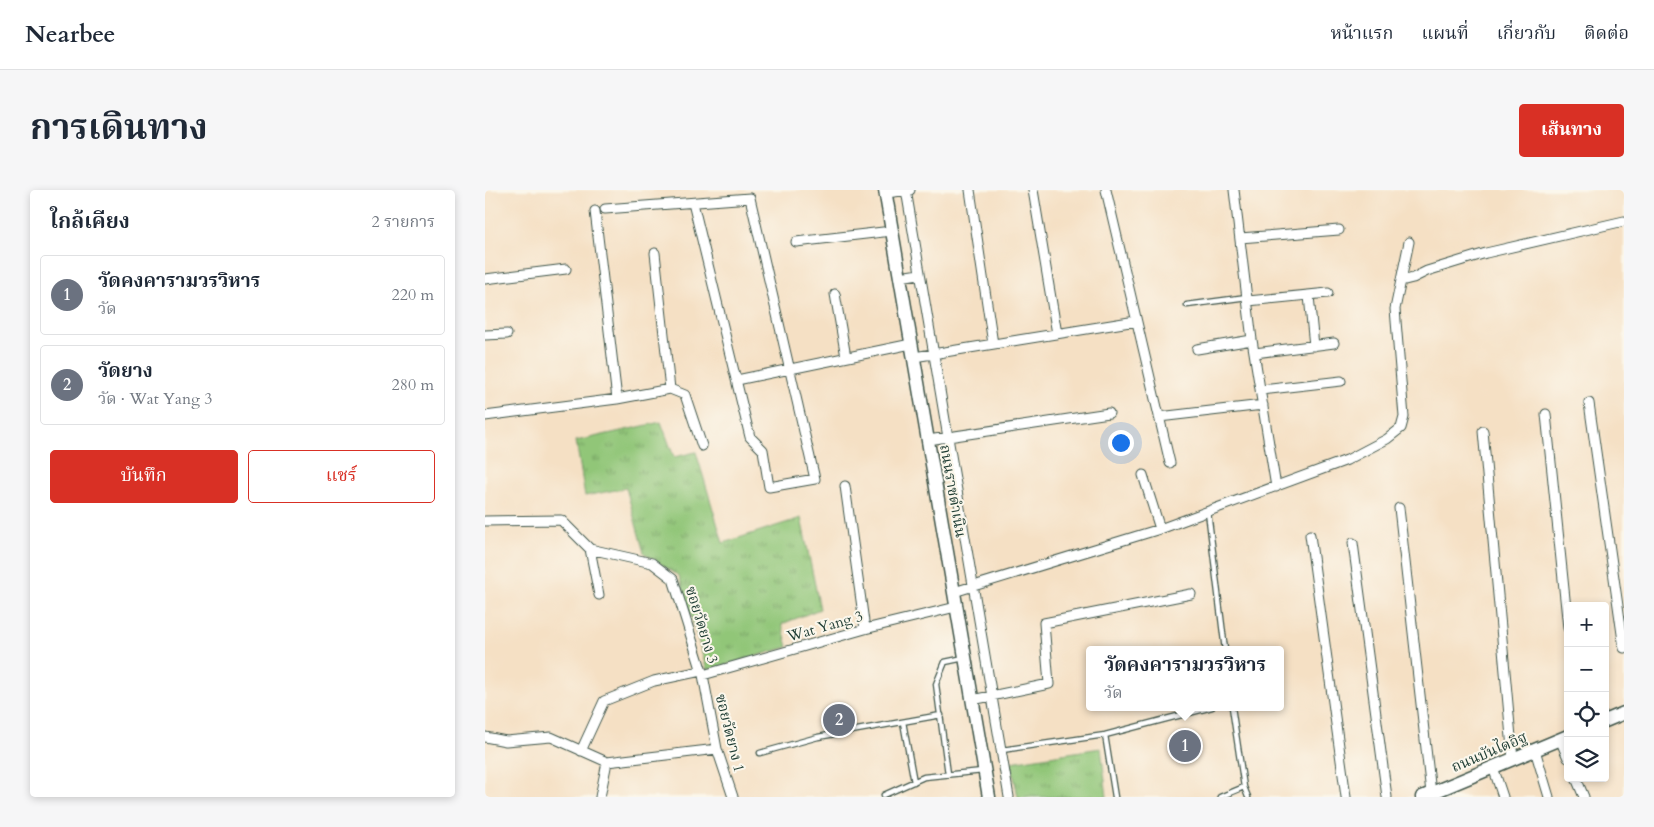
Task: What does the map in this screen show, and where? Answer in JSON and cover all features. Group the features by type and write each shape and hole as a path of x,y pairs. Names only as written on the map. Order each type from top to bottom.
{"main road":[{"name":"ถนนราชดำเนิน","path":"885,192 989,797"},
{"path":"1609,719 1624,713"},
{"name":"ถนนบันไดอิฐ","path":"1427,795 1564,738"}],"street":[{"path":"906,190 932,354 974,586 1009,797"},
{"path":"885,192 910,190"},
{"path":"970,190 993,344"},
{"path":"1033,190 1057,334"},
{"path":"1106,190 1170,463"},
{"path":"1234,190 1252,340 1276,487"},
{"path":"605,209 750,198 815,479 769,487 763,450 750,437 693,203"},
{"path":"595,211 617,399"},
{"path":"1401,281 1413,278 1427,270 1486,254 1624,221"},
{"path":"1240,238 1339,230"},
{"path":"796,242 892,231"},
{"path":"954,592 1160,529 1347,460 1387,439 1401,428 1404,417 1395,309 1409,242"},
{"path":"655,253 669,390"},
{"path":"485,279 566,269"},
{"path":"900,277 919,274"},
{"path":"1247,299 1309,296 1328,293"},
{"path":"835,294 846,357"},
{"path":"1309,296 1313,346"},
{"path":"913,357 1136,321"},
{"path":"485,335 507,334"},
{"path":"1197,349 1252,340"},
{"path":"1255,353 1334,343"},
{"path":"737,380 911,344"},
{"path":"1261,390 1341,381"},
{"path":"485,416 617,399 669,390 685,395 702,446"},
{"path":"1589,402 1624,648"},
{"path":"1159,417 1263,405"},
{"path":"928,440 1109,413"},
{"path":"1546,414 1565,602"},
{"path":"1483,431 1513,759"},
{"path":"1143,475 1160,529"},
{"path":"845,486 865,629"},
{"path":"1399,508 1427,795"},
{"path":"485,520 561,520 590,549 599,596"},
{"path":"1310,536 1346,797"},
{"path":"1353,543 1387,797"},
{"name":"ซอยวัดยาง 3","path":"590,549 652,563 673,579 702,673"},
{"path":"972,700 1049,684 1044,624 1191,594"},
{"name":"Wat Yang 3","path":"581,751 604,701 654,682 702,673 865,629 956,607"},
{"name":"ซอยวัดยาง 1","path":"702,673 717,749 733,797"},
{"path":"485,738 506,741 551,737 607,762 717,749"},
{"path":"1535,750 1549,797"},
{"path":"600,797 607,762"},
{"path":"1493,767 1503,797"},
{"path":"1578,782 1584,797"}],"lane":[{"path":"1187,305 1247,299"},
{"path":"1208,512 1225,646"},
{"path":"948,774 936,684 945,662 965,658"},
{"path":"1002,750 1105,735 1196,711"},
{"path":"1233,711 1244,787 1248,797"},
{"path":"761,753 818,737 941,715"},
{"path":"903,722 914,782"},
{"path":"1105,735 1115,797"},
{"path":"885,795 924,777 985,771"},
{"path":"1220,797 1244,787"}],"green space":[{"path":"661,422 674,457 696,452 723,543 801,518 820,609 782,624 788,647 707,670 679,576 644,553 626,488 585,496 576,441"},
{"path":"1101,748 1107,797 1018,797 1011,762"}],"place":[{"name":"วัดยาง","path":"839,720"},
{"name":"วัดคงคารามวรวิหาร","path":"1185,746"}]}
